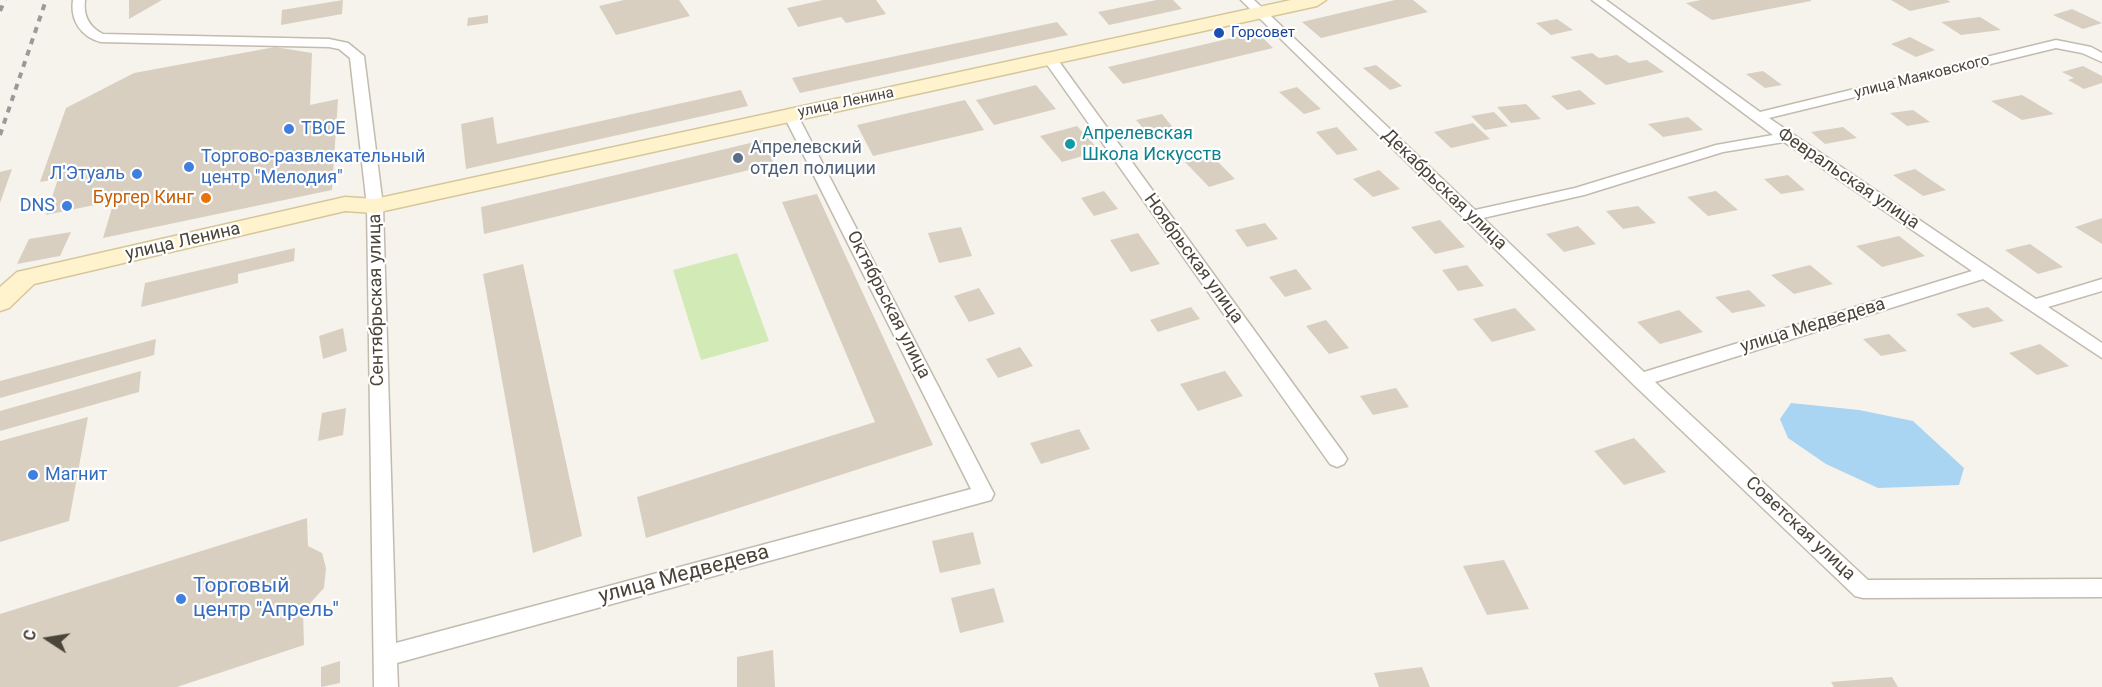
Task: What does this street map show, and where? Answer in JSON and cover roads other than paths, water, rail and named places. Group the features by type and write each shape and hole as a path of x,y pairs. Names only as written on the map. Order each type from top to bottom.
{"street":[{"name":"Сентябрьская улица","path":"79,0 81,24 88,33 101,38 270,40 343,46 357,56 375,206 386,687"},
{"name":"улица Ленина","path":"0,302 346,221 375,206 1050,59 1254,6 1317,0"},
{"name":"Февральская улица","path":"1598,0 1757,117 2102,352"},
{"name":"Декабрьская улица","path":"1254,6 1641,380"},
{"name":"улица Маяковского","path":"1757,117 2056,44 2086,50 2102,58"},
{"name":"Ноябрьская улица","path":"1050,59 1337,459"},
{"name":"Октябрьская улица","path":"791,116 984,494"},
{"path":"1472,216 1578,192 1721,148 1787,137"},
{"name":"улица Медведева","path":"1641,380 1985,273"},
{"path":"2035,305 2102,285"},
{"name":"Советская улица","path":"1641,380 1863,589 2102,588"},
{"name":"улица Медведева","path":"385,656 984,494"}],"water":[{"path":"1791,403 1859,410 1913,421 1964,468 1959,485 1878,488 1826,464 1788,438 1780,419"}],"railway":[{"path":"0,11 5,0"},
{"path":"0,135 46,0"}],"place":[{"name":"Горсовет","path":"1219,33"},
{"name":"ТВОЕ","path":"289,129"},
{"name":"Апрелевская Школа Искусств","path":"1070,144"},
{"name":"Апрелевский отдел полиции","path":"738,158"},
{"name":"Торгово-развлекательный центр \"Мелодия\"","path":"189,167"},
{"name":"Л'Этуаль","path":"137,174"},
{"name":"Бургер Кинг","path":"206,198"},
{"name":"DNS","path":"67,206"},
{"name":"Магнит","path":"33,475"},
{"name":"Торговый центр \"Апрель\"","path":"181,599"}]}
